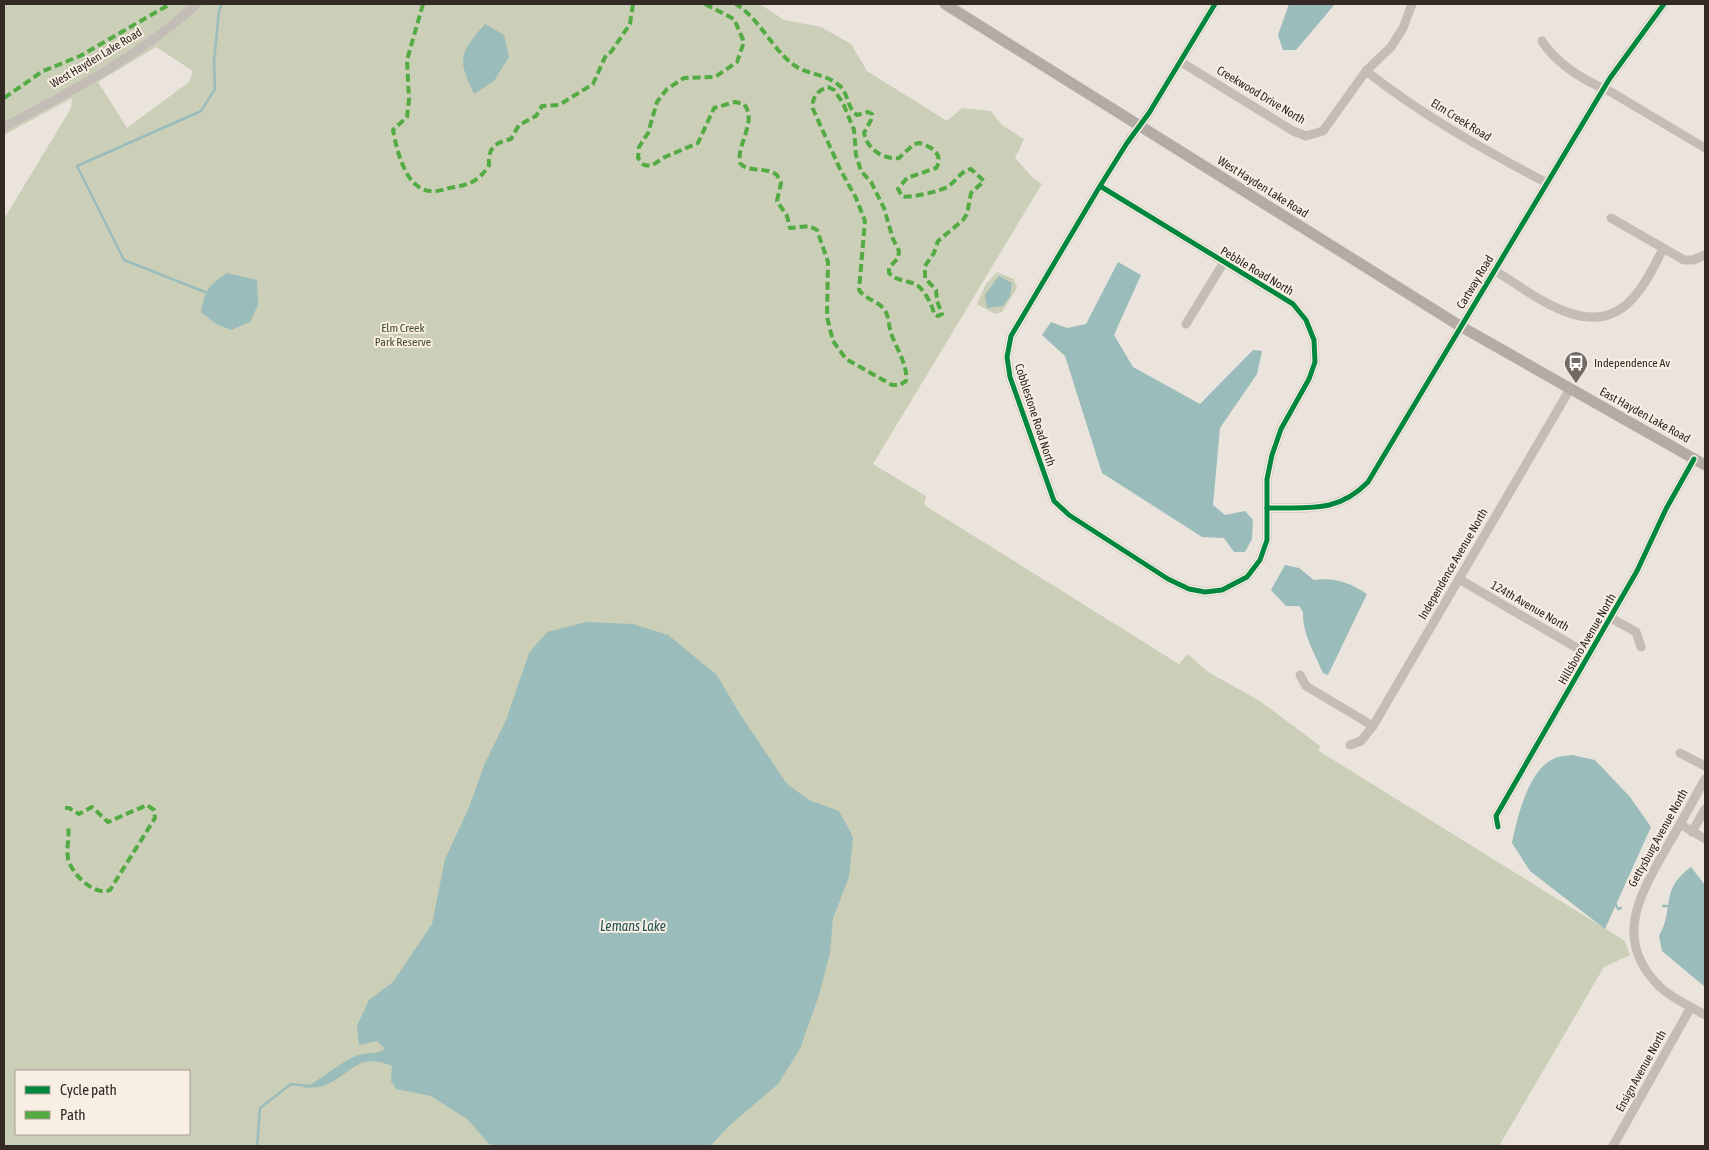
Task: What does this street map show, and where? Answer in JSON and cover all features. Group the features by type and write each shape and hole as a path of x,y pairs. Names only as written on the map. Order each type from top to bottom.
{"main road":[{"name":"West Hayden Lake Road","path":"945,4 1460,326 1570,389"},
{"name":"East Hayden Lake Road","path":"1570,389 1705,465"}],"street":[{"name":"West Hayden Lake Road","path":"4,126 120,63 151,42 197,4"},
{"name":"Cobblestone Road North","path":"1216,4 1141,126 1126,143 1011,336 1007,357 1010,377 1054,501 1069,515 1168,579 1182,587 1205,592 1230,587 1246,577 1254,569 1267,540 1267,508"},
{"name":"Creekwood Drive North","path":"1181,62 1293,132 1306,136 1323,131 1366,71 1391,47 1403,28 1412,4"},
{"name":"Cartway Road","path":"1267,508 1322,508 1337,504 1360,491 1368,482 1603,89 1664,4"},
{"path":"1542,41 1549,53 1559,62 1705,148"},
{"name":"Elm Creek Road","path":"1366,71 1393,93 1475,144 1547,183"},
{"name":"Pebble Road North","path":"1100,186 1293,304 1306,320 1314,340 1315,362 1281,429 1272,455 1267,479 1267,508"},
{"path":"1611,218 1684,260 1692,260 1705,255"},
{"path":"1494,270 1559,310 1584,318 1598,317 1623,308 1633,299 1664,249"},
{"path":"1186,324 1224,262"},
{"name":"Independence Avenue North","path":"1350,745 1361,741 1373,726 1570,389"},
{"name":"Hillsboro Avenue North","path":"1498,827 1496,816 1646,556 1666,509 1694,459"},
{"name":"124th Avenue North","path":"1459,579 1589,655"},
{"path":"1611,618 1636,632 1641,647"},
{"path":"1300,675 1306,686 1373,726"},
{"path":"1680,752 1705,766"},
{"name":"Gettysburg Avenue North","path":"1705,779 1641,893 1635,913 1634,935 1640,958 1651,977 1670,996 1705,1014"},
{"path":"1692,832 1705,809"},
{"path":"1680,824 1705,839"},
{"name":"Ensign Avenue North","path":"1612,1146 1691,1007"}],"green space":[{"name":"Elm Creek Park Reserve","path":"4,4 760,4 784,20 821,27 851,44 867,71 947,121 962,108 991,111 1002,125 1024,139 1015,158 1034,179 1042,184 873,464 926,496 924,505 1179,664 1188,654 1208,672 1260,701 1320,746 1319,751 1625,941 1630,955 1604,967 1499,1146 4,1146 4,219 71,108 72,98 4,135","holes":["156,47 193,71 189,82 127,128 98,82"]},
{"path":"997,272 1014,279 1017,288 1002,312 995,314 977,304 986,284"}],"water":[{"path":"1289,4 1335,4 1296,50 1283,50 1278,35"},
{"path":"485,24 504,35 509,57 494,81 474,94 465,72 463,57 470,43"},
{"path":"1118,262 1141,275 1114,335 1133,367 1200,404 1253,350 1262,351 1257,374 1220,428 1213,505 1225,515 1245,511 1253,520 1252,539 1245,552 1234,552 1224,538 1202,537 1102,473 1065,356 1042,335 1051,322 1067,328 1086,324"},
{"path":"227,273 257,280 258,305 250,322 231,330 216,324 201,312 208,289"},
{"path":"999,276 1012,283 1010,296 1003,306 987,308 985,295"},
{"path":"1285,565 1299,568 1314,580 1328,579 1342,582 1367,594 1328,675 1323,673 1310,643 1303,620 1303,612 1299,606 1286,606 1271,590"},
{"name":"Lemans Lake","path":"586,622 633,624 668,635 717,675 738,711 787,784 809,800 839,811 853,837 849,877 833,918 830,953 819,995 800,1049 778,1084 729,1126 710,1146 491,1146 467,1119 431,1096 396,1089 391,1081 392,1066 380,1062 370,1061 362,1063 323,1086 303,1088 352,1058 385,1049 377,1041 359,1045 357,1026 369,1000 393,982 432,924 445,859 468,810 485,763 506,720 529,653 547,632"},
{"path":"1572,755 1595,760 1630,797 1651,827 1605,929 1530,871 1512,843 1517,821 1530,784 1544,765 1553,759"},
{"path":"1691,867 1705,885 1705,987 1662,951 1659,936 1664,926 1671,892 1681,875"}],"waterway":[{"path":"205,292 124,260 77,166 201,111 215,89 214,61 219,11 222,4"},
{"path":"1615,903 1618,909 1621,908"},
{"path":"257,1146 260,1108 291,1084 309,1086"}],"marked path":[{"path":"4,98 43,71 80,56 170,4"},
{"path":"423,4 407,60 409,100 407,117 393,130 400,159 409,177 423,189 435,191 460,186 475,180 489,165 491,150 497,144 511,139 519,125 536,116 542,106 559,105 593,84 606,55 611,52 630,24 633,4"},
{"path":"705,4 734,19 744,42 737,62 715,77 684,78 667,89 657,102 648,133 639,147 638,158 644,165 651,166 665,157 698,143 714,108 735,102 744,104 749,118 741,149 740,163 747,168 772,172 777,175 781,183 777,201 787,216 790,228 809,226 817,230 828,262 827,317 833,341 846,359 892,385 900,385 906,381 905,369 891,333 886,312 859,290 865,221 856,198 840,169 813,109 814,98 821,90 828,87 834,90 843,103 854,130 856,155 861,171 871,182 884,208 893,239 899,251 898,258 889,268 889,273 898,279 918,286 927,297 934,314 938,316 942,314 937,301 936,290 925,278 925,266 934,253 938,241 963,220 967,214 971,193 984,181 971,169 964,172 944,189 917,196 902,196 898,189 907,178 936,168 939,159 938,155 928,146 919,143 914,144 899,158 887,157 877,152 868,144 864,133 872,114 868,112 857,115 851,109 840,86 791,63 751,17 736,4"},
{"path":"65,808 69,808 79,814 92,807 108,822 147,805 154,810 155,818 110,890 97,890 90,887 73,870 68,858 68,826"}],"cycle path":[{"path":"1100,186 1293,304 1306,320 1314,340 1315,362 1309,379 1281,429 1272,455 1267,479 1267,540 1260,560 1247,577 1222,590 1205,592 1189,589 1168,579 1069,515 1054,501 1010,377 1007,357 1011,336 1100,186 1127,143 1149,113 1215,4"},
{"path":"1267,508 1308,508 1333,504 1345,499 1368,482 1610,78 1664,4"},
{"path":"1498,827 1496,816 1637,571 1666,509 1694,459"}],"place":[{"name":"Independence Av","path":"1576,384"}]}
